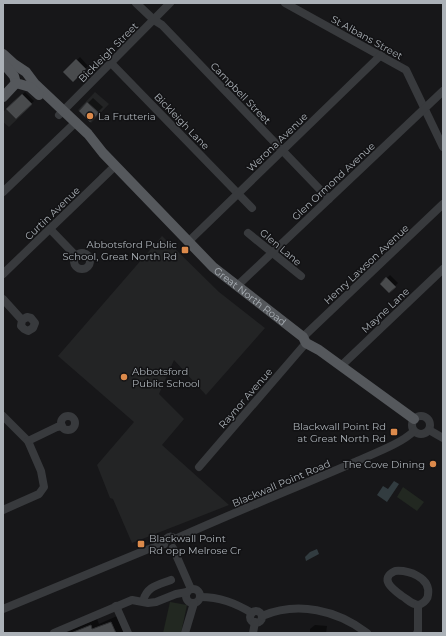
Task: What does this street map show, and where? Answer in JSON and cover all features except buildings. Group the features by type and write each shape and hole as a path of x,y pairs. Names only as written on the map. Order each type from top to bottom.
{"main road":[{"name":"Great North Road","path":"3,54 21,78"},
{"name":"Great North Road","path":"3,63 62,113 103,153 213,267 305,340 394,403 414,419"},
{"path":"3,97 21,78"}],"street":[{"name":"Campbell Street","path":"136,3 154,20 162,25 329,199"},
{"name":"Bickleigh Street","path":"62,113 170,3"},
{"name":"St Albans Street","path":"285,3 406,70 443,147"},
{"name":"Werona Avenue","path":"188,242 380,56"},
{"name":"Bickleigh Lane","path":"111,63 252,208"},
{"name":"Glen Ormond Avenue","path":"237,286 443,91"},
{"path":"3,192 73,124"},
{"name":"Curtin Avenue","path":"3,274 115,166"},
{"name":"Henry Lawson Avenue","path":"305,340 443,204"},
{"path":"50,229 76,256"},
{"name":"Glen Lane","path":"248,233 300,276"},
{"name":"Mayne Lane","path":"341,366 443,269"},
{"path":"3,299 22,320"},
{"name":"Raynor Avenue","path":"198,467 305,340"},
{"path":"3,416 28,441 41,471 44,487 39,494 3,510"},
{"path":"420,416 426,417 430,423 429,430 422,434 414,432 412,425 414,419 420,416"},
{"path":"28,441 62,426"},
{"path":"429,430 443,438"},
{"name":"Blackwall Point Road","path":"175,539 294,489 381,450 414,432"},
{"path":"3,609 164,544 165,540 169,536 175,539 176,544 173,548"},
{"path":"164,544 168,548 173,548"},
{"path":"173,548 189,590 186,599 189,602 194,603"},
{"path":"404,571 423,580 427,586 428,597 423,603 418,605 390,587 387,580 391,573 404,571"},
{"path":"143,601 148,589 171,580"},
{"path":"54,633 132,600 148,603 156,602 189,590 198,590 200,597"},
{"path":"185,633 194,603 198,601 200,597"},
{"path":"200,597 222,599 252,612 259,611 262,616"},
{"path":"417,633 418,605"},
{"path":"116,606 128,633"},
{"path":"255,622 260,621 262,616 280,610 309,609 333,613 355,624 367,633"},
{"path":"252,612 250,618 255,622"},
{"path":"253,633 255,622"}],"shaded area":[{"path":"95,92 109,104 91,123 78,110"},
{"path":"21,95 23,95 32,105 9,127 3,122 3,112"},
{"name":"Abbotsford Public School","path":"162,236 219,292 265,328 206,395 174,360 159,394 184,419 162,445 229,505 132,543 113,499 110,498 97,465 134,422 58,356"},
{"path":"394,481 399,484 387,502 377,495 383,486 388,489"},
{"path":"403,487 424,502 417,511 397,497"},
{"path":"317,549 319,554 306,561 305,557 310,552"},
{"path":"170,602 187,605 181,633 163,633"}],"place":[{"name":"La Frutteria","path":"90,116"},
{"name":"Abbotsford Public School, Great North Rd","path":"185,250"},
{"name":"Abbotsford Public School","path":"124,377"},
{"name":"Blackwall Point Rd at Great North Rd","path":"394,432"},
{"name":"The Cove Dining","path":"433,464"},
{"name":"Blackwall Point Rd opp Melrose Cr","path":"141,544"}]}
